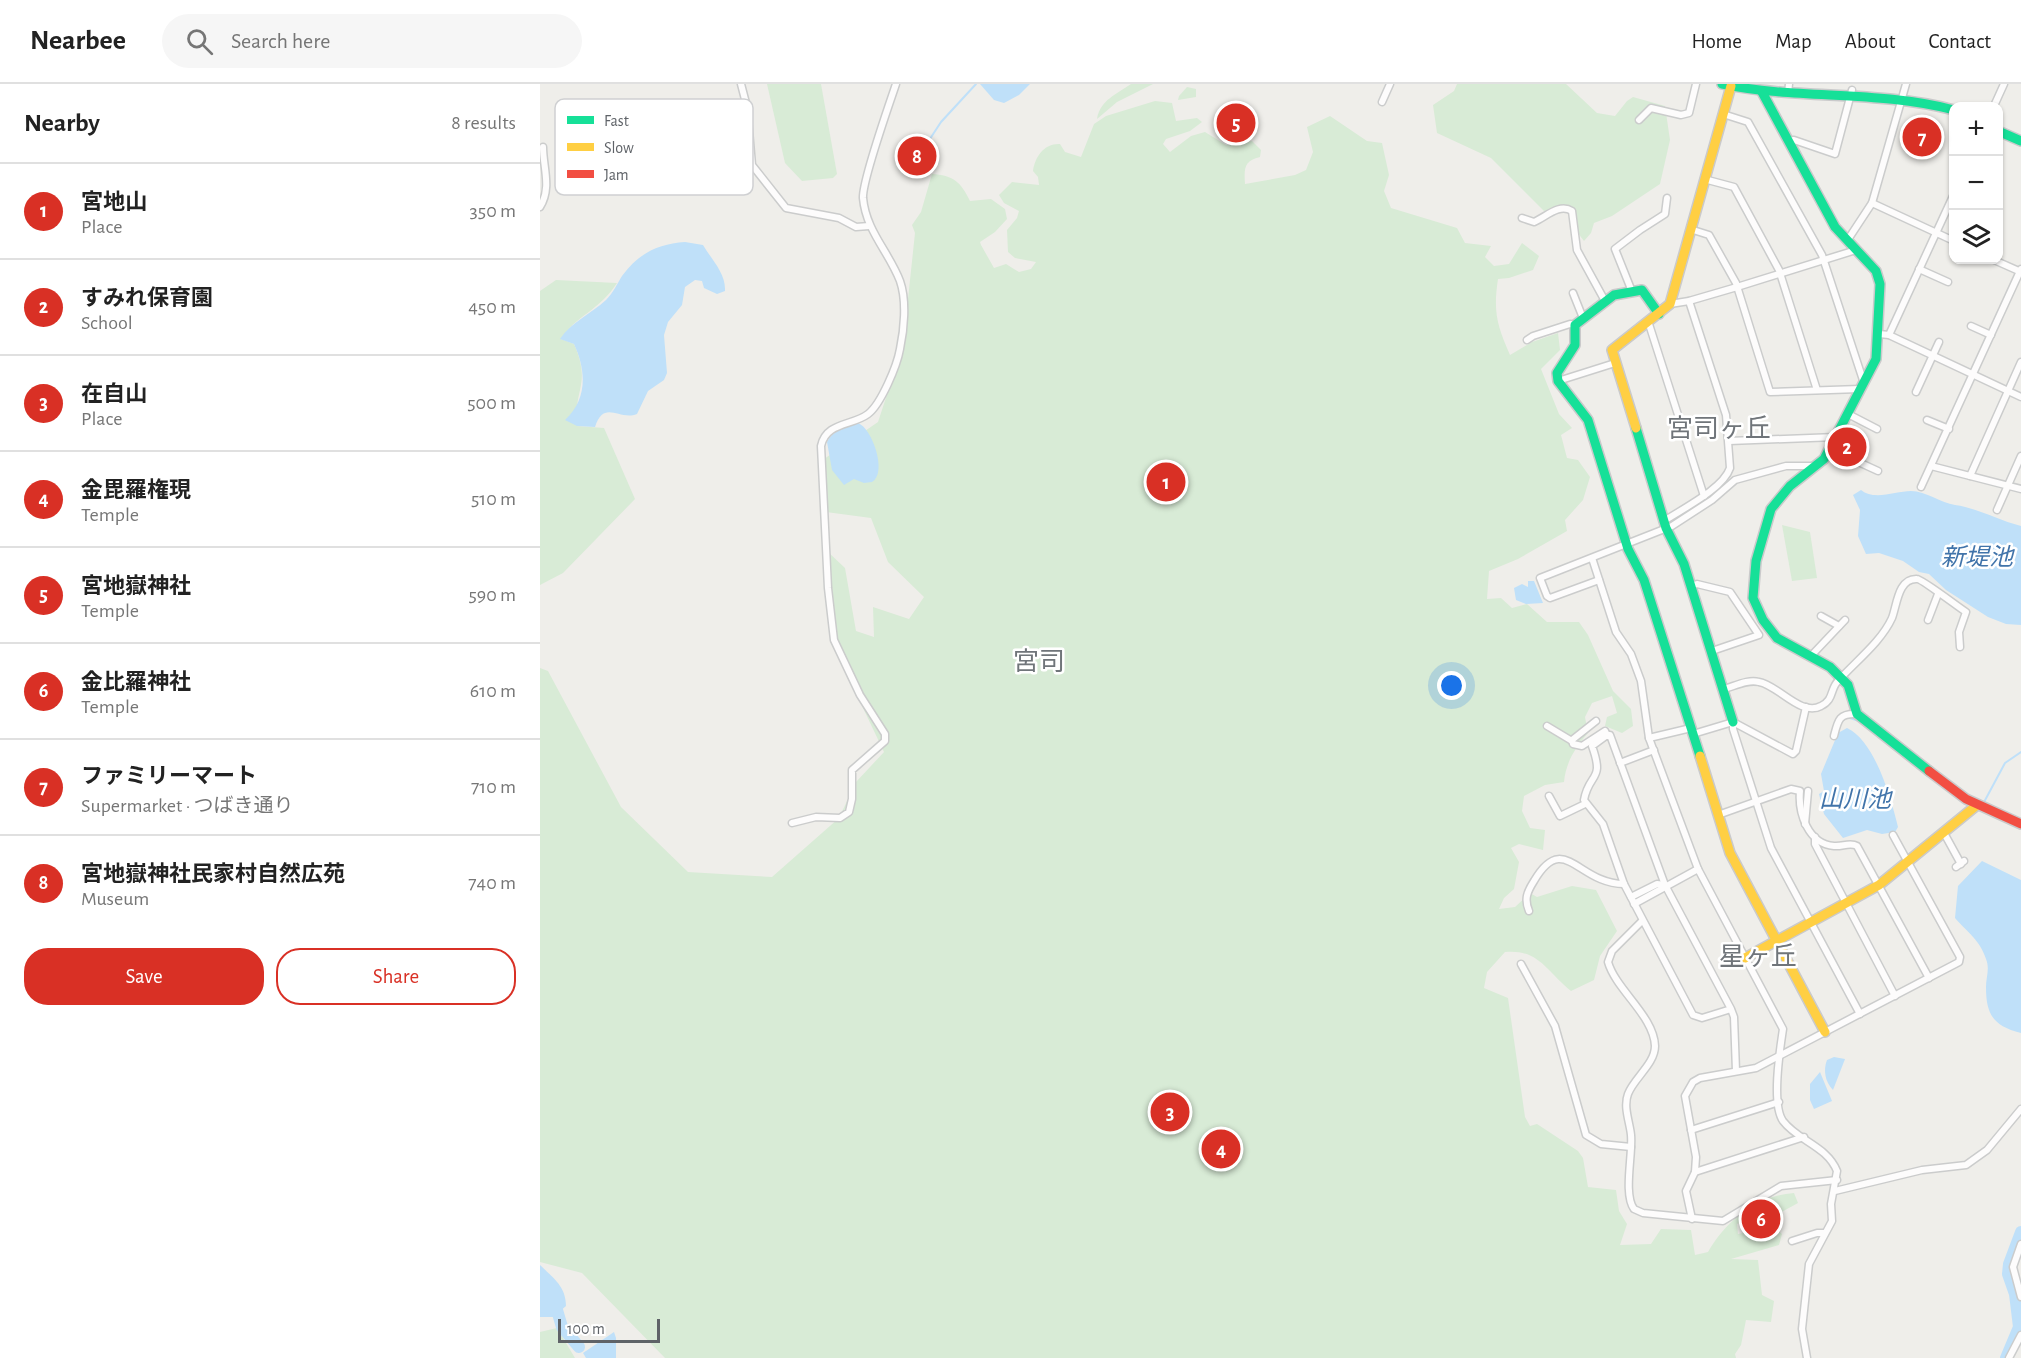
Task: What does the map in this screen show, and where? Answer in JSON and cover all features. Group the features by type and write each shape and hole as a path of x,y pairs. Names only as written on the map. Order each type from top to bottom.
{"street":[{"path":"741,84 745,99"},
{"path":"792,823 816,817 840,818 849,812 852,799 852,770 885,741 885,734 860,694 834,640 828,588 821,446 823,439 833,428 866,415 874,407 897,364 904,331 900,282 869,226 862,195 896,84"},
{"path":"1382,102 1390,84"},
{"path":"1639,120 1651,108 1680,115 1689,113 1696,84"},
{"path":"1996,102 2004,84"},
{"path":"1860,1014 1771,848 1684,564 1665,525 1615,363 1613,346 1670,304 1723,114 1726,85 1742,86 1762,92 1788,88 1905,89 1949,108"},
{"path":"1847,241 1872,203 1905,89"},
{"path":"1787,141 1794,140 1835,154 1852,90"},
{"path":"1762,92 1835,226 1876,272 1880,284 1876,359 1830,449 1816,466 1790,486 1771,509 1758,551 1753,588 1756,608 1777,638 1841,677 1848,685 1857,714 1977,805 2021,824"},
{"path":"1723,114 1748,122 1823,260 1862,384"},
{"path":"2003,133 2021,141"},
{"path":"540,207 544,199 547,174 543,147"},
{"path":"753,166 786,208 839,218 856,227 869,226"},
{"path":"1704,179 1734,187 1780,274 1817,390"},
{"path":"1631,289 1615,249 1665,214 1666,198"},
{"path":"1872,203 1949,239"},
{"path":"1889,335 1949,203"},
{"path":"1522,218 1534,222 1559,208 1564,207 1572,211 1577,250 1605,301"},
{"path":"1690,229 1709,235 1737,287 1770,392 1817,390 1862,384"},
{"path":"1670,304 1689,301 1856,250"},
{"path":"1922,487 2021,271 2003,264"},
{"path":"1919,269 1948,282"},
{"path":"1659,314 1642,290 1623,290 1605,301 1575,325 1573,329 1575,345 1557,373 1558,381 1588,420 1626,544 1644,580 1733,862 1825,1032"},
{"path":"1573,293 1583,318"},
{"path":"1665,525 1704,496 1728,474 1729,441 1725,415 1689,301"},
{"path":"1648,321 1704,496"},
{"path":"1527,340 1570,324 1575,325"},
{"path":"1971,326 1990,335"},
{"path":"1879,334 1889,335 2021,397"},
{"path":"1916,392 1939,342"},
{"path":"1970,476 2021,362"},
{"path":"1558,381 1615,363"},
{"path":"1848,414 1877,429"},
{"path":"1927,420 1949,429"},
{"path":"1729,441 1837,437"},
{"path":"1830,449 1878,471"},
{"path":"1997,510 2021,456"},
{"path":"1599,580 1550,598 1540,578 1626,544 1665,525 1712,500 1735,480 1786,466 1816,466"},
{"path":"1931,466 2021,489"},
{"path":"1592,558 1616,632 1631,654 1641,681 1649,738 1698,869 1783,1029 1778,1057 1779,1102 1783,1121 1834,1162 1837,1171 1831,1204 1832,1221 1809,1264 1802,1329 1807,1358"},
{"path":"1724,689 1746,682 1762,682 1806,707 1817,708 1828,702 1836,683 1886,627 1906,581 1920,579 1966,612 1959,632 1960,647"},
{"path":"1691,586 1697,584 1730,592 1760,635 1712,651"},
{"path":"1928,620 1938,594"},
{"path":"1821,616 1839,626"},
{"path":"1810,657 1845,620"},
{"path":"1649,738 1733,722 1793,754 1796,751 1806,707"},
{"path":"1834,736 1839,718 1857,714"},
{"path":"1572,741 1596,721"},
{"path":"1547,726 1572,741 1573,744 1582,746 1605,731 1607,735 1610,735 1665,885 1731,1009 1734,1017 1736,1071"},
{"path":"1607,735 1592,746 1599,764 1598,773 1584,796 1586,804 1602,824 1624,884 1693,1015 1702,1018 1731,1009"},
{"path":"1620,763 1654,750"},
{"path":"1718,814 1791,789 1800,791 1800,811 1805,824 1815,837 1831,846 1857,846 1929,978"},
{"path":"1805,824 1808,791"},
{"path":"1549,796 1560,816 1586,804"},
{"path":"1745,957 1878,885 1977,805"},
{"path":"1944,833 1960,864"},
{"path":"1692,1220 1686,1191 1695,1172 1696,1157 1685,1104 1688,1089 1700,1078 1756,1068 1959,962 1960,957 1893,835"},
{"path":"1815,837 1815,844 1895,996"},
{"path":"1529,911 1527,895 1544,864 1554,859 1567,860 1598,879 1624,884"},
{"path":"1632,900 1657,884 1665,885 1698,869"},
{"path":"1642,921 1612,951 1608,962 1613,975 1643,1018 1655,1047 1652,1057 1630,1089 1626,1100 1631,1147 1630,1197 1634,1209 1643,1213 1692,1220 1723,1221 1780,1186 1837,1180"},
{"path":"1521,964 1554,1026 1586,1135 1595,1142 1631,1147"},
{"path":"1691,1130 1779,1102"},
{"path":"1835,1191 1922,1170 1966,1165 1987,1150 2021,1109"},
{"path":"1695,1172 1804,1137"},
{"path":"1792,1241 1817,1233 1825,1233"},
{"path":"2021,1245 2013,1267 2021,1297"},
{"path":"2009,1358 2021,1335"}],"green space":[{"path":"767,84 821,84 837,174 833,178 802,181 785,163"},
{"path":"1131,84 1153,84 1117,102 1097,119 1105,102"},
{"path":"1457,84 1566,84 1597,113 1615,116 1633,97 1665,106 1670,140 1660,184 1612,216 1594,223 1591,233 1584,241 1576,228 1569,205 1544,211 1491,158 1437,133 1433,105 1454,91"},
{"path":"1187,87 1196,89 1196,97 1178,100 1179,96"},
{"path":"1155,101 1172,103 1176,121 1197,118 1202,122 1190,131 1166,139 1163,144 1170,152 1191,136 1205,132 1226,145 1252,141 1261,150 1260,157 1246,166 1245,184 1295,175 1306,170 1313,152 1307,127 1330,116 1367,141 1382,143 1389,175 1384,191 1391,208 1457,228 1465,243 1491,246 1485,257 1494,266 1509,264 1522,243 1539,256 1533,270 1498,279 1496,310 1499,326 1510,355 1532,342 1558,333 1560,350 1541,369 1559,414 1572,428 1561,435 1567,458 1578,460 1590,477 1583,500 1565,520 1567,531 1518,559 1489,571 1487,599 1501,598 1512,608 1527,604 1547,622 1579,622 1588,635 1613,691 1631,709 1633,726 1622,733 1605,726 1607,717 1617,713 1612,696 1592,703 1585,717 1588,733 1572,756 1564,782 1545,785 1524,796 1522,811 1530,828 1545,830 1543,850 1519,844 1511,848 1519,862 1514,889 1504,898 1499,909 1515,907 1530,893 1537,897 1572,886 1596,890 1617,931 1600,956 1594,980 1571,991 1534,958 1517,952 1505,952 1487,972 1484,988 1508,998 1525,1117 1530,1126 1537,1124 1578,1151 1583,1158 1588,1187 1616,1190 1619,1211 1627,1224 1620,1245 1651,1244 1661,1229 1691,1230 1695,1255 1708,1252 1724,1230 1744,1212 1767,1199 1794,1193 1798,1203 1776,1215 1761,1212 1737,1224 1738,1234 1774,1227 1782,1234 1779,1245 1731,1259 1758,1260 1762,1295 1774,1301 1771,1322 1746,1320 1741,1345 1735,1354 1736,1358 665,1358 582,1273 540,1262 540,668 548,671 621,807 688,872 772,877 839,818 856,782 884,752 863,708 830,617 827,551 845,568 856,631 874,637 873,607 909,619 924,597 888,562 871,518 826,512 824,459 878,422 903,346 915,233 912,225 921,212 932,174 946,176 956,181 970,201 991,199 1005,209 1007,219 995,232 980,242 981,245 994,268 1006,264 1019,272 1031,269 1036,262 1015,258 1008,252 1007,230 1017,218 1019,211 1004,203 999,195 1012,182 1039,185 1038,177 1033,171 1038,156 1045,148 1060,144 1065,152 1081,157 1094,124 1106,116"},
{"path":"556,280 617,283 603,300 566,331 561,339 574,344 582,369 576,414 577,426 604,428 635,499 563,573 540,585 540,291"},
{"path":"1782,525 1810,532 1817,578 1792,581"},
{"path":"557,1328 575,1358 540,1358 540,1332"}],"water":[{"path":"980,84 1030,84 1019,95 1004,103 994,100"},
{"path":"685,242 703,245 721,272 725,291 717,294 704,288 702,281 695,280 685,287 682,305 668,322 664,335 667,373 664,380 648,391 637,414 624,415 607,412 599,419 595,427 577,426 565,420 578,403 583,384 581,364 574,344 560,339 570,328 606,300 635,261 650,251 666,245"},
{"path":"858,423 873,441 879,470 872,482 864,483 854,479 844,485 832,470 827,442 840,429"},
{"name":"新堤池","path":"1861,490 1872,495 1917,492 2021,526 2021,625 2006,624 1988,617 1946,590 1929,574 1919,572 1903,561 1879,553 1866,554 1858,536 1860,510 1853,495"},
{"path":"1528,581 1534,581 1543,603 1526,604 1516,600 1514,588 1522,584 1528,587"},
{"name":"山川池","path":"1847,728 1857,735 1874,757 1891,801 1898,827 1895,832 1882,834 1867,830 1843,838 1824,814 1819,794 1824,791 1821,774 1838,733"},
{"path":"1982,861 2021,880 2021,1033 2004,1027 1990,1012 1986,996 1988,970 1986,959 1977,942 1955,918 1958,886"},
{"path":"1834,1057 1845,1059 1833,1090 1827,1080 1825,1068 1827,1060"},
{"path":"1820,1072 1832,1101 1814,1109 1810,1100 1810,1084"},
{"path":"540,1265 558,1283 564,1293 566,1306 553,1317 540,1317"},
{"path":"614,1332 616,1358 586,1358 583,1353"}],"waterway":[{"path":"924,153 924,148 941,122 976,84"},
{"path":"1847,717 1859,721"},
{"path":"1983,804 2005,763 2021,752"},
{"path":"2006,1358 2019,1327 2015,1294 2008,1274 2009,1264 2021,1232"},
{"path":"540,1306 557,1310 562,1327 579,1347"}],"traffic: fast":[{"path":"1722,84 1780,92 1897,100 1949,109"},
{"path":"1762,92 1835,227 1876,271 1880,284 1876,359 1824,459 1790,486 1771,509 1756,561 1753,598 1763,620 1777,638 1830,667 1848,685 1857,714 1929,771"},
{"path":"2003,133 2021,141"},
{"path":"1659,314 1642,290 1614,295 1575,325 1575,345 1557,373 1558,381 1588,420 1628,549 1644,580 1700,756"},
{"path":"1636,428 1666,528 1684,564 1733,722"}],"traffic: slow":[{"path":"1636,428 1612,350 1670,304 1731,86"},
{"path":"1700,756 1730,853 1825,1032"},
{"path":"1745,958 1879,885 1977,805"}],"traffic: jam":[{"path":"1929,771 1966,799 2021,824"}],"place":[{"name":"宮地嶽神社","path":"1236,123"},
{"name":"ファミリーマート","path":"1922,137"},
{"name":"宮地嶽神社民家村自然広苑","path":"917,156"},
{"name":"すみれ保育園","path":"1847,447"},
{"name":"宮地山","path":"1166,482"},
{"name":"在自山","path":"1170,1112"},
{"name":"金毘羅権現","path":"1221,1149"},
{"name":"金比羅神社","path":"1761,1219"}],"district":[{"name":"宮司ヶ丘","path":"1719,429"},
{"name":"宮司","path":"1039,662"},
{"name":"星ヶ丘","path":"1758,957"}]}
